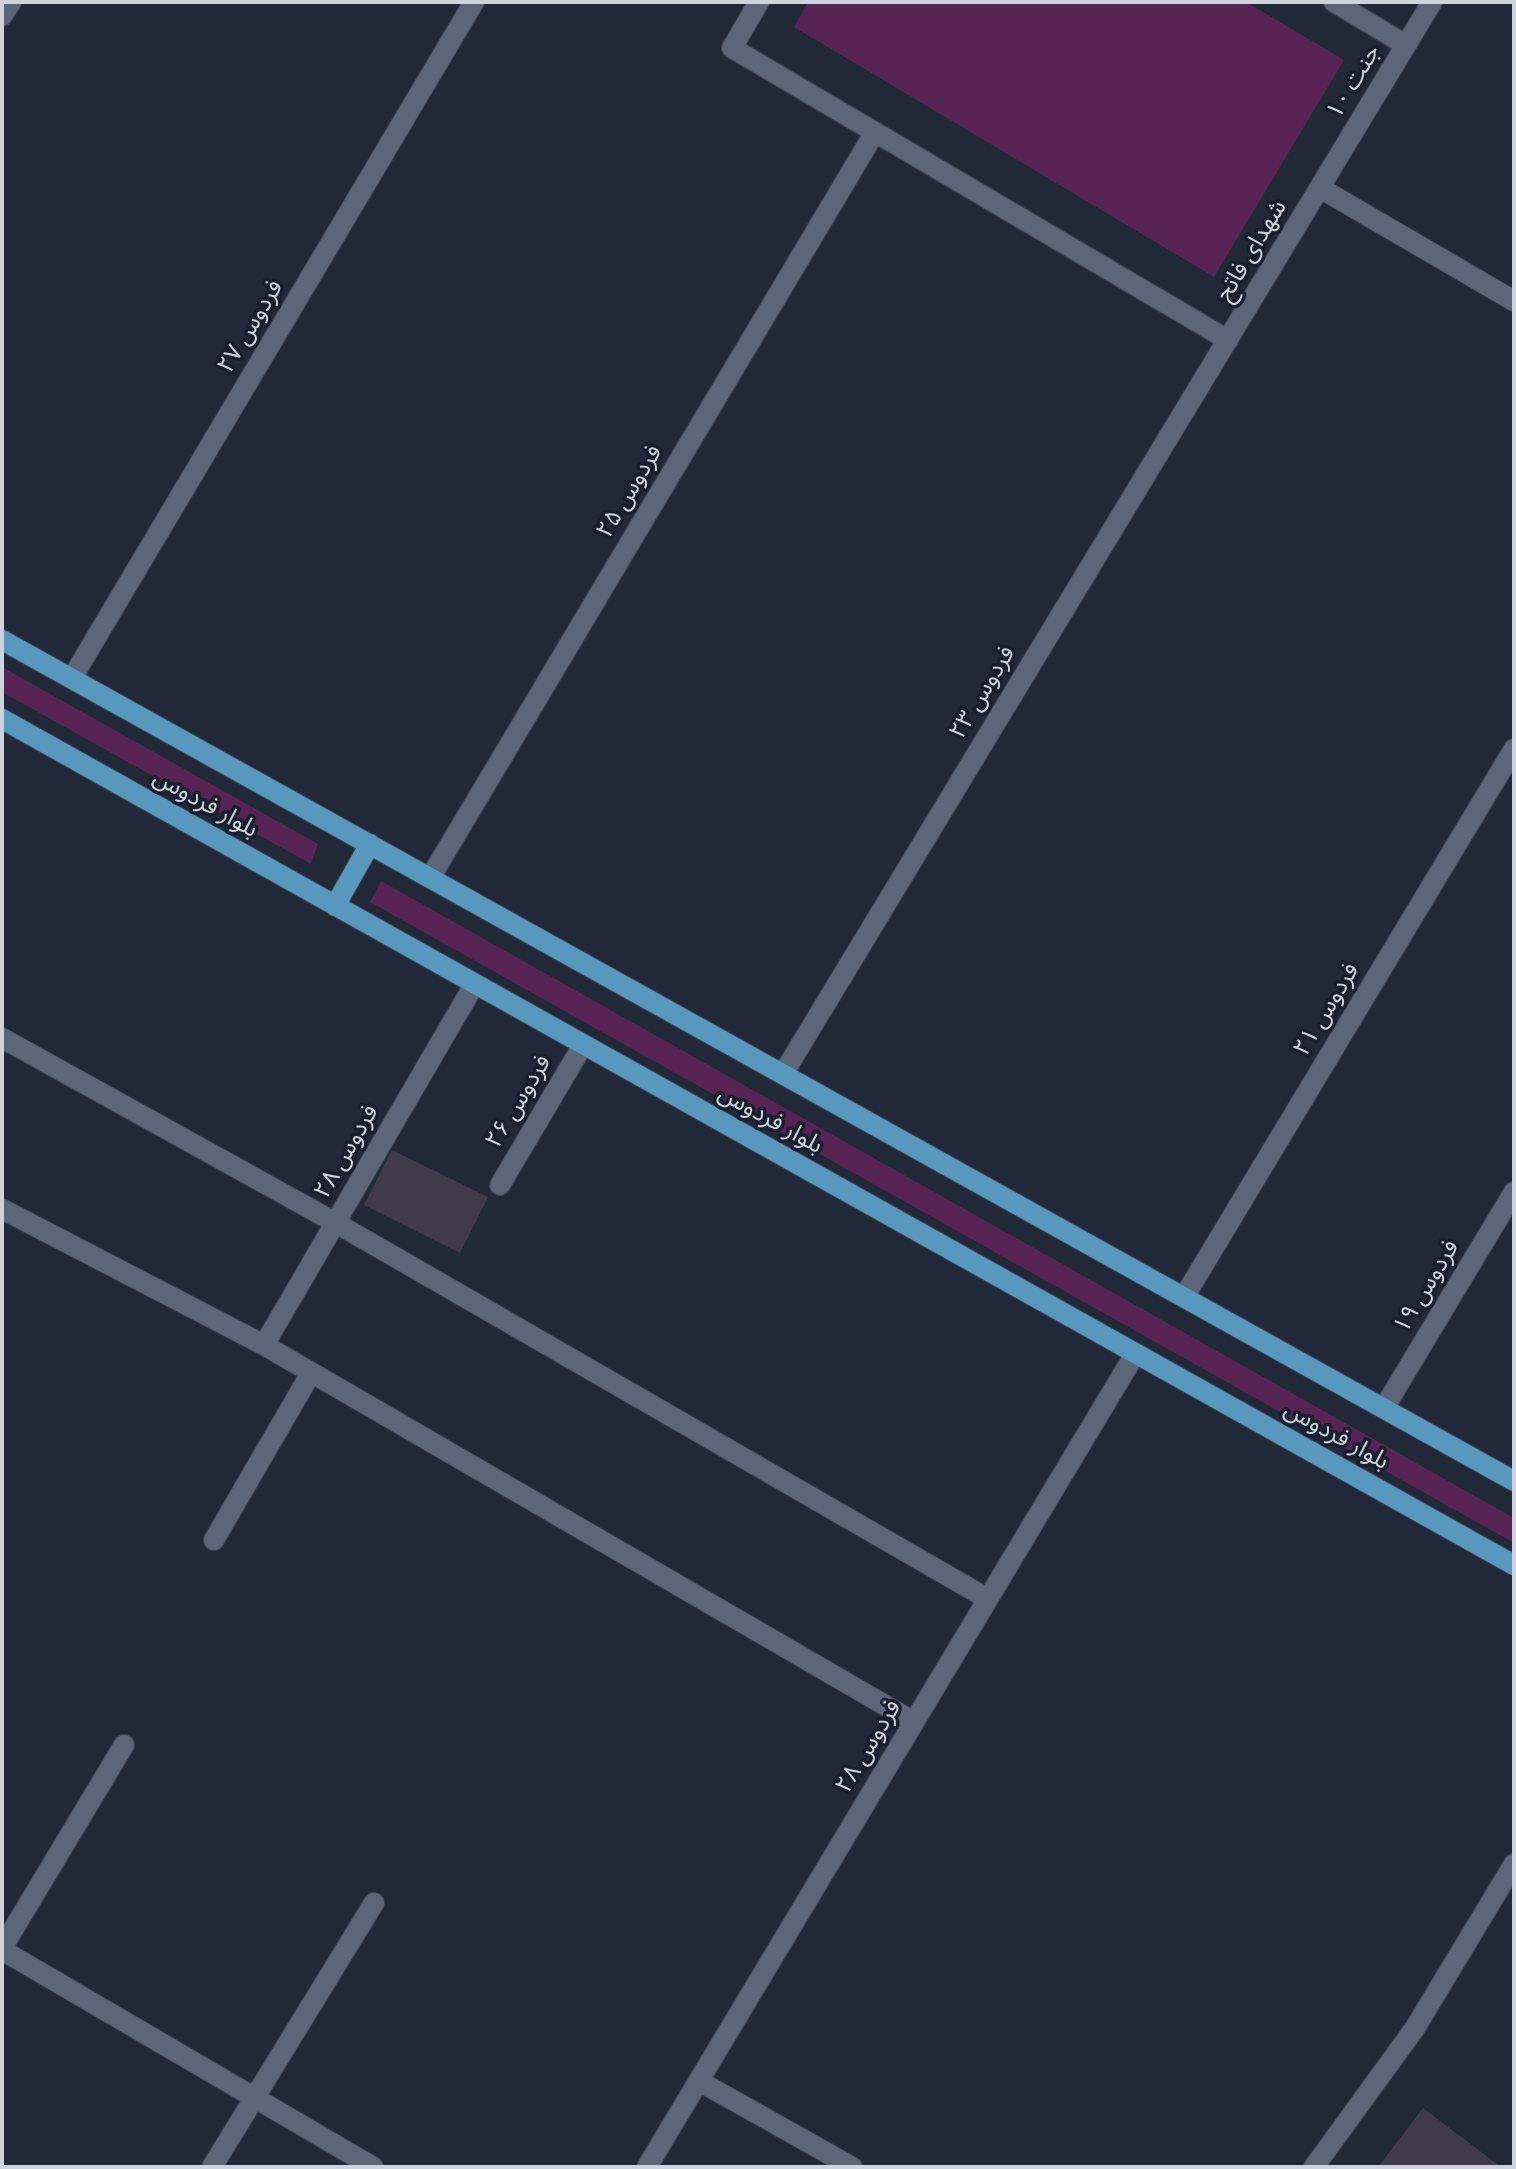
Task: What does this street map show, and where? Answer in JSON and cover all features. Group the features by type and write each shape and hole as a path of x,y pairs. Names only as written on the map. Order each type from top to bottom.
{"main road":[{"name":"بلوار فردوس","path":"2,640 1514,1481"},
{"name":"بلوار فردوس","path":"2,719 1514,1565"},
{"path":"335,906 370,844"}],"street":[{"path":"2,16 11,2"},
{"name":"فردوس ۲۷","path":"72,678 474,2"},
{"path":"759,2 732,48 1228,340"},
{"path":"1334,2 1406,45"},
{"name":"جنت ۱۰","path":"1320,188 1432,2"},
{"name":"فردوس ۲۵","path":"430,878 875,132"},
{"path":"1320,188 1514,301"},
{"name":"شهدای فاتح","path":"1228,340 1320,188"},
{"name":"فردوس ۲۳","path":"783,1074 1228,340"},
{"name":"فردوس ۲۱","path":"1184,1297 1514,749"},
{"name":"فردوس ۲۸","path":"264,1345 474,985"},
{"path":"2,1038 336,1223 988,1599"},
{"name":"فردوس ۲۶","path":"500,1185 583,1045"},
{"name":"فردوس ۱۹","path":"1384,1408 1514,1192"},
{"path":"2,1209 264,1345 914,1722"},
{"name":"فردوس ۲۸","path":"647,2167 1135,1354"},
{"path":"214,1540 311,1373"},
{"path":"124,1745 2,1949 373,2167"},
{"path":"1314,2167 1415,2028 1514,1864"},
{"path":"212,2167 374,1903"},
{"path":"699,2081 852,2167"}],"shaded area":[{"path":"808,2 1246,2 1344,60 1214,277 794,27"},
{"path":"2,667 318,844 311,864 2,692"},
{"path":"381,881 1514,1518 1514,1543 370,902"}],"building":[{"path":"392,1150 488,1197 460,1253 364,1205"},
{"path":"1423,2108 1501,2167 1378,2167"}]}
